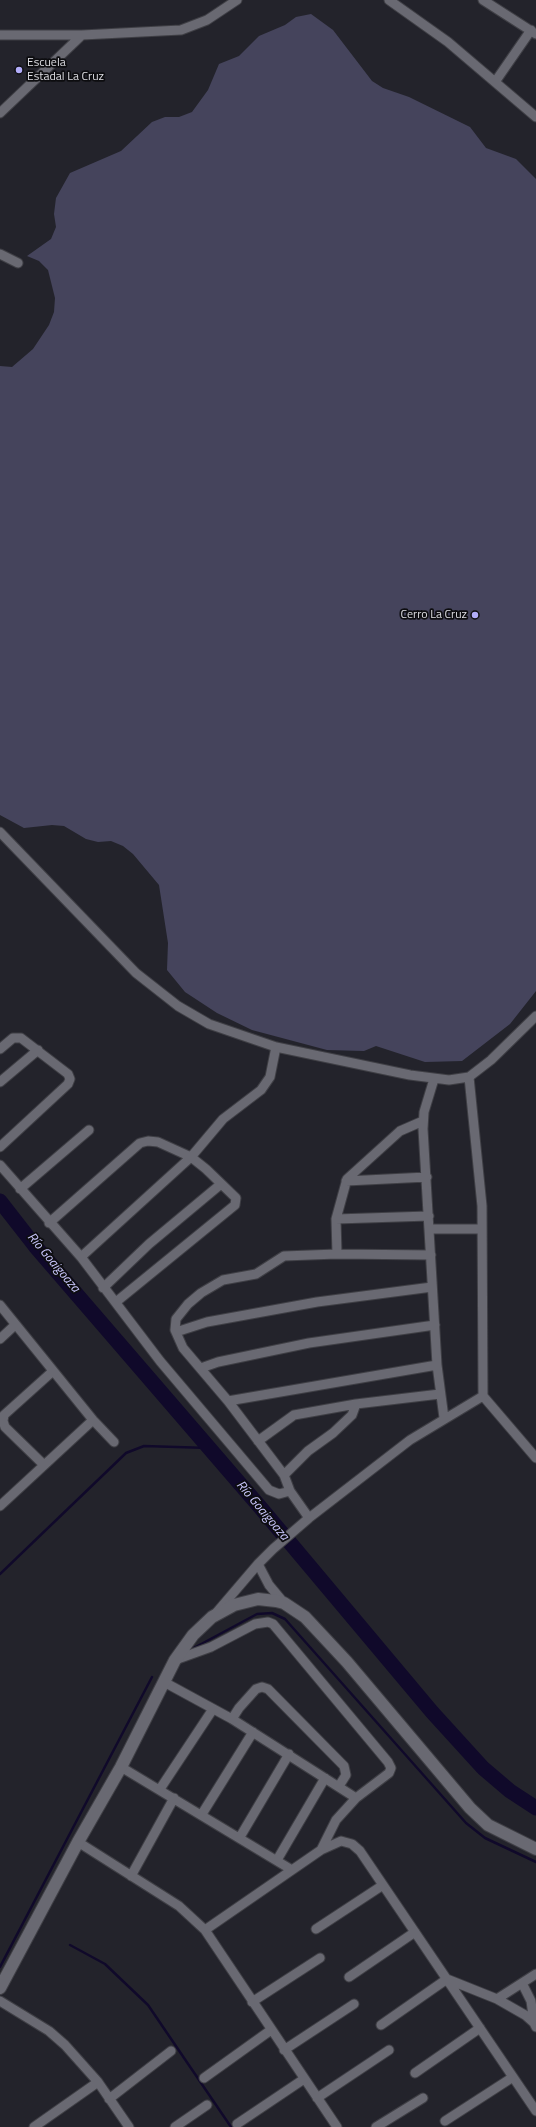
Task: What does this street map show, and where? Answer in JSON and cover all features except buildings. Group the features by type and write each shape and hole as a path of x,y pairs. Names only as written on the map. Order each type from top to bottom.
{"main road":[{"path":"0,1988 78,1842 121,1767 175,1660 193,1635 212,1617 234,1605 258,1599 284,1604 305,1617 347,1662 470,1808 488,1825 536,1849"}],"street":[{"path":"0,35 82,35 181,30 207,20 237,0"},
{"path":"389,0 448,42 536,117"},
{"path":"483,0 533,32 495,82"},
{"path":"0,113 82,35"},
{"path":"0,254 18,263"},
{"path":"0,832 136,973 178,1006 209,1024 276,1047 434,1079 449,1080 469,1077 491,1060 536,1016"},
{"path":"0,1049 17,1037 38,1050 68,1074 68,1084 0,1147"},
{"path":"81,1257 191,1157 223,1119 261,1090 270,1077 276,1047"},
{"path":"0,1082 38,1050"},
{"path":"469,1077 482,1206 483,1396 536,1458"},
{"path":"434,1079 424,1112 423,1121 432,1287 436,1325 437,1365 444,1418"},
{"path":"337,1254 336,1219 346,1181 400,1131 423,1121"},
{"path":"20,1189 89,1130"},
{"path":"49,1223 140,1143 158,1142 191,1157 236,1198 235,1205 116,1302"},
{"path":"0,1166 49,1223 81,1257 103,1288 116,1302 160,1361 270,1490 279,1494 290,1491"},
{"path":"346,1181 427,1177"},
{"path":"103,1288 148,1244 221,1184"},
{"path":"336,1219 429,1216"},
{"path":"429,1229 482,1229"},
{"path":"309,1518 290,1491 284,1475 228,1401 183,1348 176,1332 176,1319 188,1304 201,1293 219,1282 228,1279 252,1276 284,1256 337,1254 430,1255"},
{"path":"176,1332 207,1322 317,1302 432,1287"},
{"path":"0,1305 93,1420 114,1442"},
{"path":"0,1339 15,1325"},
{"path":"201,1368 218,1362 309,1343 436,1325"},
{"path":"228,1401 437,1365"},
{"path":"43,1464 5,1427 3,1421 4,1415 53,1371"},
{"path":"258,1441 294,1415 356,1404 440,1394"},
{"path":"212,1617 258,1564 289,1534 410,1440 444,1418 483,1396"},
{"path":"284,1475 308,1451 333,1433 352,1416 356,1404"},
{"path":"0,1506 43,1464 93,1420"},
{"path":"258,1564 269,1585 284,1604"},
{"path":"175,1660 211,1647 255,1624 268,1622 273,1624 390,1765 389,1773 356,1798 336,1820 321,1850"},
{"path":"164,1682 232,1719 356,1798"},
{"path":"232,1719 239,1708 256,1689 262,1687 268,1689 344,1766 346,1775 339,1786"},
{"path":"160,1789 213,1709"},
{"path":"202,1814 253,1732"},
{"path":"240,1838 289,1754"},
{"path":"121,1767 202,1814 292,1870"},
{"path":"277,1860 326,1778"},
{"path":"131,1876 174,1798"},
{"path":"205,1930 321,1850 341,1841 352,1844 360,1851 536,2111"},
{"path":"78,1842 179,1906 205,1930 337,2127"},
{"path":"316,1929 383,1885"},
{"path":"349,1977 415,1932"},
{"path":"252,2002 320,1958"},
{"path":"497,1999 536,1974"},
{"path":"447,1979 497,1999 525,2015 535,2025"},
{"path":"381,2025 447,1979"},
{"path":"522,1983 531,2001 535,2025"},
{"path":"0,2001 49,2031 65,2045 98,2082 129,2127"},
{"path":"284,2050 354,2004"},
{"path":"415,2072 480,2028"},
{"path":"204,2078 271,2030"},
{"path":"317,2098 389,2050"},
{"path":"109,2099 171,2051"},
{"path":"445,2121 513,2077"},
{"path":"237,2124 304,2079"},
{"path":"34,2127 98,2082"},
{"path":"376,2127 423,2098"},
{"path":"176,2127 207,2105"}],"shaded area":[{"path":"311,14 333,30 372,81 383,88 409,97 470,127 486,148 516,159 536,179 536,991 510,1024 462,1061 425,1062 376,1046 364,1051 327,1050 252,1030 217,1013 185,992 167,970 168,943 159,885 133,854 123,846 111,841 98,842 86,839 64,826 52,825 24,828 0,815 0,366 12,367 33,349 49,325 54,312 55,298 48,270 39,261 27,256 51,239 56,227 54,214 56,198 70,173 121,151 152,122 165,117 179,117 192,112 208,90 219,64 239,56 259,36 285,25 296,17"}],"waterway":[{"name":"Río Goaigoaza","path":"0,1201 35,1246 260,1507 432,1712 483,1768 510,1791 536,1808"},
{"path":"0,1574 126,1453 144,1446 209,1448"},
{"path":"190,1650 257,1614 272,1613 285,1619 466,1823 485,1838 536,1862"},
{"path":"0,1967 152,1677"},
{"path":"70,1945 105,1964 148,2005 231,2127"}],"place":[{"name":"Escuela Estadal La Cruz","path":"19,70"},
{"name":"Cerro La Cruz","path":"475,615"}]}
